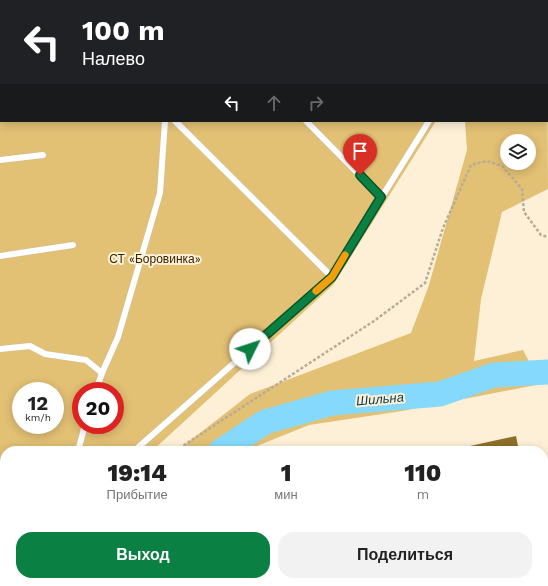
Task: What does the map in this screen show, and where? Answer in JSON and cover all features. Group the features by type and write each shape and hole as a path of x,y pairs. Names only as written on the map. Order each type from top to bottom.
{"lane":[{"path":"99,382 118,337 160,193 165,122"},
{"path":"176,122 332,277"},
{"path":"307,122 381,197"},
{"path":"140,446 332,277 428,122"},
{"path":"0,160 43,155"},
{"path":"0,256 73,246"},
{"path":"0,349 30,346 45,354 86,360 102,373"},
{"path":"79,446 83,434"}],"path":[{"path":"183,446 374,321 425,283 443,228 471,165 487,161 502,166 522,189 524,212 541,235 548,237"}],"green space":[{"name":"СТ «Боровинка»","path":"0,122 435,122 333,285 157,446 0,446"},
{"path":"465,122 548,122 548,189 502,212 481,299 474,361 523,350 541,384 402,411 309,425 257,446 183,446 250,394 411,333 429,285 467,150"}],"building":[{"path":"516,436 518,446 470,446"}],"waterway":[{"name":"Шильна","path":"229,446 265,422 332,403 440,394 494,375 548,372"}],"slow traffic":[{"path":"316,291 332,277 345,255"}],"route":[{"path":"250,349 332,277 381,197 360,175"}]}
